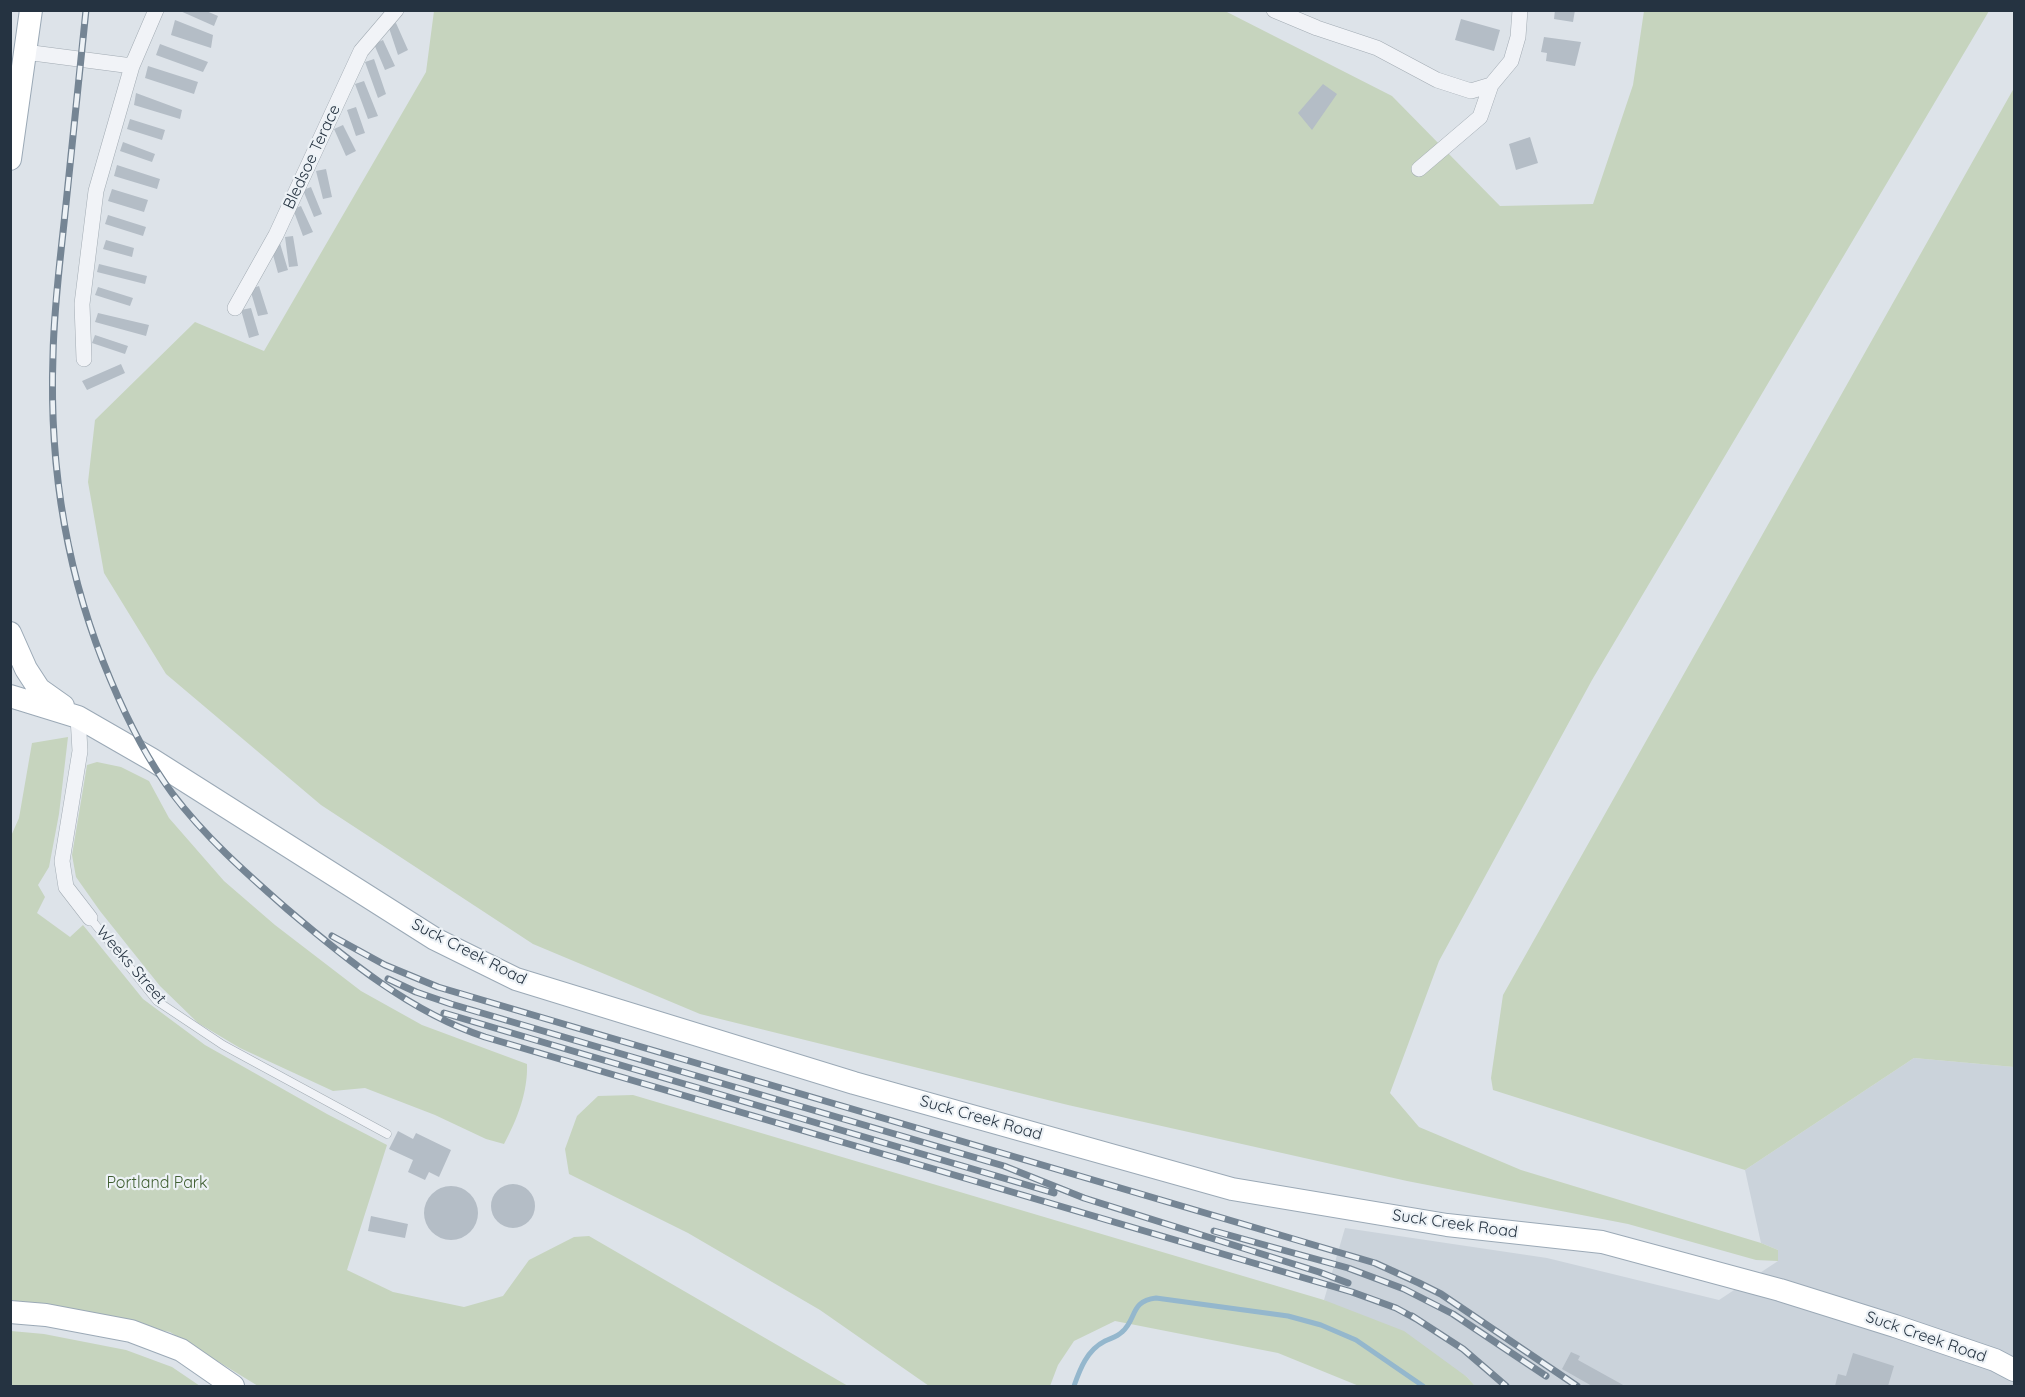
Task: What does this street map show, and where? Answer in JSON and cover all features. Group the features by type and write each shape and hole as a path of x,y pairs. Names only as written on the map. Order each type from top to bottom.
{"main road":[{"path":"10,159 30,11"},
{"path":"10,633 26,669 39,688 78,717"},
{"name":"Suck Creek Road","path":"10,696 78,717 151,759 435,939 516,979 854,1083 1232,1189 1447,1225 1602,1242 1780,1290 1995,1360 2014,1370"},
{"path":"10,1312 46,1315 131,1331 181,1350 233,1386"}],"street":[{"path":"84,359 82,304 96,191 132,66 156,10"},
{"name":"Bledsoe Terace","path":"235,308 276,235 361,51 396,10"},
{"path":"1274,10 1317,28 1377,48 1437,80 1471,91 1491,85"},
{"path":"1419,169 1480,117 1491,85 1511,61 1518,37 1520,10"},
{"path":"25,52 132,66"},
{"name":"Weeks Street","path":"78,717 80,751 62,861 66,887 90,918"}],"lane":[{"name":"Weeks Street","path":"90,918 157,1000 223,1045 387,1134"}],"shaded area":[{"path":"1914,1058 2014,1067 2014,1386 1475,1386 1467,1377 1324,1300 1345,1228 1547,1258 1719,1300 1778,1261 1778,1250 1761,1243 1745,1170"}],"green space":[{"path":"434,11 1225,11 1392,96 1500,206 1593,204 1633,85 1644,11 1989,11 1592,680 1439,961 1390,1093 1419,1127 1521,1170 1761,1243 1778,1250 1778,1261 1756,1260 1628,1224 1407,1181 1068,1105 700,1014 533,944 321,805 166,674 104,573 88,482 95,420 195,322 264,351 426,72"},
{"path":"2014,88 2014,1067 1914,1058 1745,1170 1493,1090 1491,1078 1503,995"},
{"name":"Portland Park","path":"68,737 59,814 49,867 38,885 45,897 37,913 70,937 83,925 143,999 205,1045 387,1145 347,1270 393,1292 464,1307 503,1296 529,1260 574,1237 589,1236 848,1386 258,1386 170,1332 11,1300 11,836 19,818 32,743"},
{"path":"97,762 121,767 149,781 169,818 224,881 275,925 361,991 422,1025 527,1064 526,1085 521,1106 504,1144 486,1139 435,1115 365,1088 333,1091 240,1048 198,1023 160,986 76,877 72,855 87,765"},
{"path":"633,1095 1324,1300 1404,1331 1467,1377 1475,1386 1359,1386 1278,1353 1115,1321 1074,1341 1058,1365 1050,1386 929,1386 820,1310 688,1233 569,1174 565,1149 577,1116 598,1096"},
{"path":"11,1331 44,1334 126,1350 172,1367 200,1386 11,1386"}],"building":[{"path":"178,10 204,10 218,16 214,26"},
{"path":"1555,10 1575,10 1573,22 1554,19"},
{"path":"1461,19 1500,30 1494,51 1455,40"},
{"path":"175,20 213,35 211,48 171,35"},
{"path":"396,23 408,50 398,55 388,25"},
{"path":"1544,37 1581,42 1575,66 1546,61 1547,53 1541,52"},
{"path":"383,40 395,66 385,70 374,44"},
{"path":"160,44 208,62 203,72 156,55"},
{"path":"374,59 386,94 378,98 365,62"},
{"path":"148,66 198,82 194,94 145,78"},
{"path":"364,81 378,116 368,119 355,84"},
{"path":"1323,84 1337,94 1312,130 1298,113"},
{"path":"136,93 182,110 180,119 134,105"},
{"path":"356,107 365,133 356,136 347,110"},
{"path":"130,119 165,130 162,140 127,129"},
{"path":"343,125 356,151 346,156 334,129"},
{"path":"1530,137 1538,163 1516,170 1509,144"},
{"path":"123,142 155,154 152,162 120,151"},
{"path":"117,165 160,179 157,189 114,176"},
{"path":"326,169 332,197 323,199 316,171"},
{"path":"311,187 322,214 314,217 303,190"},
{"path":"112,189 148,200 144,212 108,201"},
{"path":"301,206 313,232 303,236 293,209"},
{"path":"108,215 146,227 143,236 105,224"},
{"path":"293,236 298,266 289,267 285,237"},
{"path":"106,240 134,248 132,257 103,249"},
{"path":"279,240 288,270 278,273 270,244"},
{"path":"99,264 147,276 145,284 97,272"},
{"path":"259,286 268,314 258,316 250,289"},
{"path":"98,287 133,298 130,306 95,295"},
{"path":"251,308 259,335 249,338 241,310"},
{"path":"98,313 149,325 146,336 95,322"},
{"path":"95,335 128,346 125,354 92,343"},
{"path":"121,364 125,373 87,390 82,381"},
{"path":"398,1131 413,1139 416,1133 451,1150 439,1177 429,1172 425,1180 408,1172 413,1160 389,1149"},
{"path":"513,1184 529,1190 535,1206 529,1222 513,1228 497,1222 491,1206 497,1190"},
{"path":"451,1186 461,1188 470,1194 476,1203 478,1213 476,1223 470,1232 461,1238 451,1240 441,1238 432,1232 426,1223 424,1213 426,1203 432,1194 441,1188"},
{"path":"371,1216 408,1224 405,1238 368,1231"},
{"path":"1571,1352 1580,1356 1578,1360 1625,1386 1592,1386 1562,1369"},
{"path":"1853,1353 1894,1366 1888,1386 1835,1386 1838,1374 1846,1376"}],"waterway":[{"path":"1074,1386 1093,1349 1122,1332 1138,1307 1156,1298 1288,1316 1321,1325 1356,1340 1423,1386"}],"railway":[{"path":"86,10 54,336 54,439 64,521 72,562 96,642 131,724 146,753 172,793 226,854 332,947 380,982 431,1013 485,1037 1352,1292 1396,1308 1420,1321"},
{"path":"332,936 385,965 438,987 1375,1263 1441,1294 1577,1386"},
{"path":"388,979 451,1004 1004,1166 1084,1198 1348,1283"},
{"path":"444,1013 1054,1193"},
{"path":"1214,1231 1348,1268 1404,1289 1453,1314 1546,1376"},
{"path":"1412,1316 1463,1349 1506,1386"}]}
